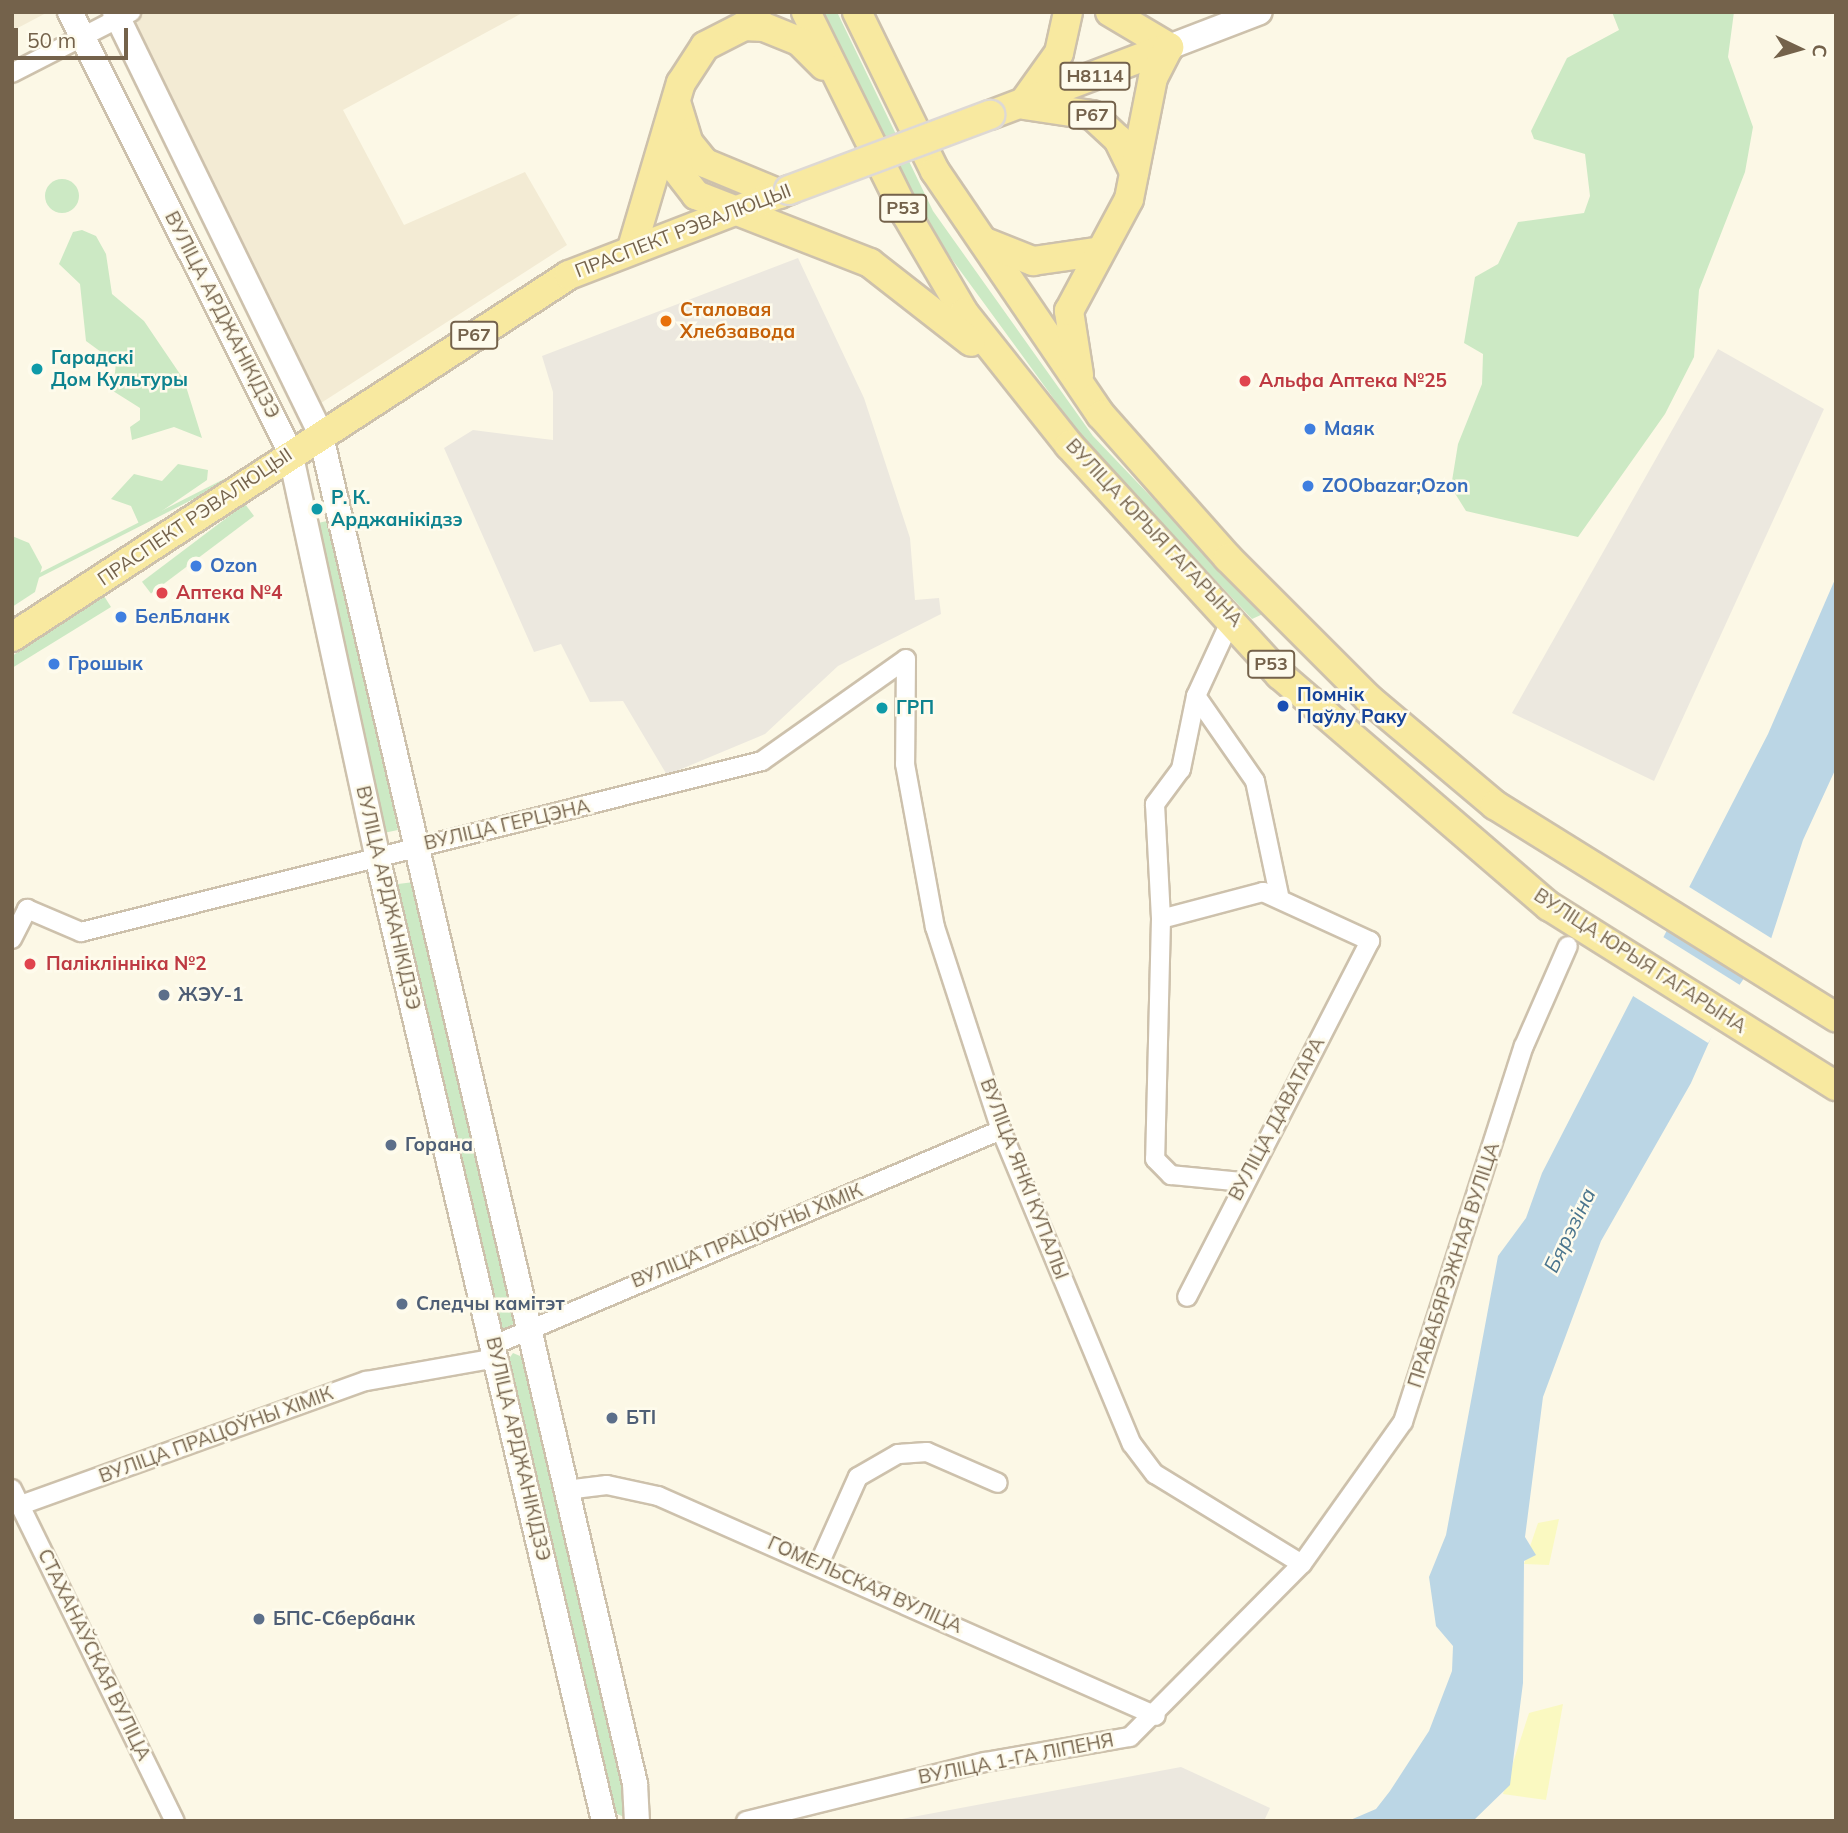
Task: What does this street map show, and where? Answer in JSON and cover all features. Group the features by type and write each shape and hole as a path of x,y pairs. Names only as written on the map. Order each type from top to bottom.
{"main road":[{"name":"ВУЛІЦА АРДЖАНІКІДЗЭ","path":"70,12 290,452 377,856 496,1352 604,1821"},
{"name":"ВУЛІЦА ЮРЫЯ ГАГАРЫНА","path":"806,12 837,79 964,313 1028,388 1069,445 1231,620 1346,736 1549,905 1836,1086"},
{"name":"ВУЛІЦА ЮРЫЯ ГАГАРЫНА","path":"857,12 935,171 1131,454 1228,558 1369,699 1495,805 1574,850 1836,1017"},
{"path":"872,40 877,12"},
{"path":"1022,104 1051,69 1068,12"},
{"path":"1110,12 1169,47"},
{"name":"ПРАСПЕКТ РЭВАЛЮЦЫІ","path":"12,637 320,432 569,275 632,248 1022,104 1260,12"},
{"name":"ВУЛІЦА АРДЖАНІКІДЗЭ","path":"122,14 320,432 421,845 526,1327 635,1784 637,1821"},
{"path":"632,248 677,105 681,83 705,46 748,19 799,41 837,79"},
{"name":"Р67","path":"1080,384 1069,311 1096,252 1121,216 1134,172 1153,78 1169,47"},
{"name":"Р67","path":"1022,104 1092,115 1118,139 1134,172"},
{"path":"677,105 688,142 705,163 785,192"},
{"path":"662,151 696,195 870,262 1028,388"},
{"path":"985,242 1033,261 1096,252"}],"street":[{"path":"12,73 83,38 122,14"},
{"path":"1231,620 1196,696 1189,749 1155,804 1161,919 1155,1158 1171,1175 1243,1182"},
{"name":"ВУЛІЦА ГЕРЦЭНА","path":"12,939 27,909 81,932 762,761 906,659"},
{"name":"ВУЛІЦА ЯНКІ КУПАЛЫ","path":"906,659 905,764 935,927 1001,1130 1132,1444 1155,1474 1302,1564"},
{"path":"1161,919 1263,892 1279,895 1255,780 1196,696"},
{"name":"ВУЛІЦА ДАВАТАРА","path":"1187,1297 1243,1182 1370,941 1279,895"},
{"name":"ПРАВАБЯРЭЖНАЯ ВУЛІЦА","path":"1302,1564 1403,1423 1524,1046 1568,946"},
{"name":"ВУЛІЦА ПРАЦОЎНЫ ХІМІК","path":"21,1505 366,1381 496,1352 526,1327 1001,1130"},
{"path":"819,1564 858,1477 898,1454 928,1452 998,1483"},
{"name":"ГОМЕЛЬСКАЯ ВУЛІЦА","path":"566,1490 607,1485 658,1496 819,1564 1156,1716"},
{"name":"СТАХАНАЎСКАЯ ВУЛІЦА","path":"12,1489 175,1821"},
{"name":"ВУЛІЦА 1-ГА ЛІПЕНЯ","path":"746,1821 985,1762 1130,1737 1156,1716 1302,1564"}],"shaded area":[{"path":"12,12 48,12 12,31"},
{"path":"128,12 524,12 343,110 404,225 525,172 567,245 321,403"},
{"path":"822,12 837,12 933,211 1093,436 1263,614 1252,619 1086,443 921,217"},
{"path":"1612,12 1734,12 1728,57 1753,127 1745,172 1699,290 1694,357 1665,414 1578,537 1466,511 1451,487 1458,444 1482,384 1483,354 1464,343 1475,277 1498,264 1518,222 1584,213 1590,196 1585,154 1534,139 1531,131 1567,58 1619,30"},
{"path":"62,179 74,184 79,196 74,208 62,213 50,208 45,196 50,184"},
{"path":"82,230 96,236 106,254 112,294 144,321 184,380 202,438 174,427 132,440 130,427 140,420 140,408 113,391 116,363 86,341 80,284 59,264 73,232"},
{"path":"798,258 864,398 910,538 915,600 939,598 941,614 838,666 765,734 667,775 623,701 590,702 561,644 534,652 444,448 473,430 553,440 553,392 542,356"},
{"path":"1718,349 1824,409 1654,781 1512,713"},
{"path":"178,464 208,470 207,480 140,526 131,506 111,499 134,474 162,481"},
{"path":"224,479 226,483 12,592 12,587"},
{"path":"245,504 254,516 151,594 142,582"},
{"path":"332,520 398,830 381,834 315,524"},
{"path":"12,536 29,543 42,567 35,592 12,607"},
{"path":"104,596 111,607 12,668 12,656"},
{"path":"414,882 516,1322 502,1332 397,892 398,884"},
{"path":"513,1353 527,1359 629,1809 624,1817 611,1811 506,1363"},
{"path":"1181,1767 1270,1808 1264,1821 891,1821"}],"sand":[{"path":"1559,1519 1549,1565 1524,1564 1538,1523"},
{"path":"1563,1704 1546,1800 1503,1794 1529,1713"}],"water":[{"name":"Бярэзіна","path":"1836,577 1836,768 1803,840 1771,939 1725,1006 1691,1083 1601,1241 1543,1397 1525,1537 1536,1555 1524,1561 1523,1683 1510,1785 1473,1821 1348,1821 1376,1809 1390,1791 1429,1731 1452,1671 1453,1646 1436,1626 1429,1577 1446,1535 1498,1256 1526,1218 1542,1173 1768,734"}],"pier":[{"path":"1686,885 1774,940 1751,977 1663,921"},
{"path":"1660,935 1743,987 1708,1043 1625,991"}],"place":[{"name":"Сталовая Хлебзавода","path":"666,321"},
{"name":"Гарадскі Дом Культуры","path":"37,369"},
{"name":"Альфа Аптека №25","path":"1245,381"},
{"name":"Маяк","path":"1310,429"},
{"name":"ZOObazar;Ozon","path":"1308,486"},
{"name":"Р. К. Арджанікідзэ","path":"317,509"},
{"name":"Ozon","path":"196,566"},
{"name":"Аптека №4","path":"162,593"},
{"name":"БелБланк","path":"121,617"},
{"name":"Грошык","path":"54,664"},
{"name":"Помнік Паўлу Раку","path":"1283,706"},
{"name":"ГРП","path":"882,708"},
{"name":"Паліклінніка №2","path":"30,964"},
{"name":"ЖЭУ-1","path":"164,995"},
{"name":"Горана","path":"391,1145"},
{"name":"Следчы камітэт","path":"402,1304"},
{"name":"БТІ","path":"612,1418"},
{"name":"БПС-Сбербанк","path":"259,1619"}]}
